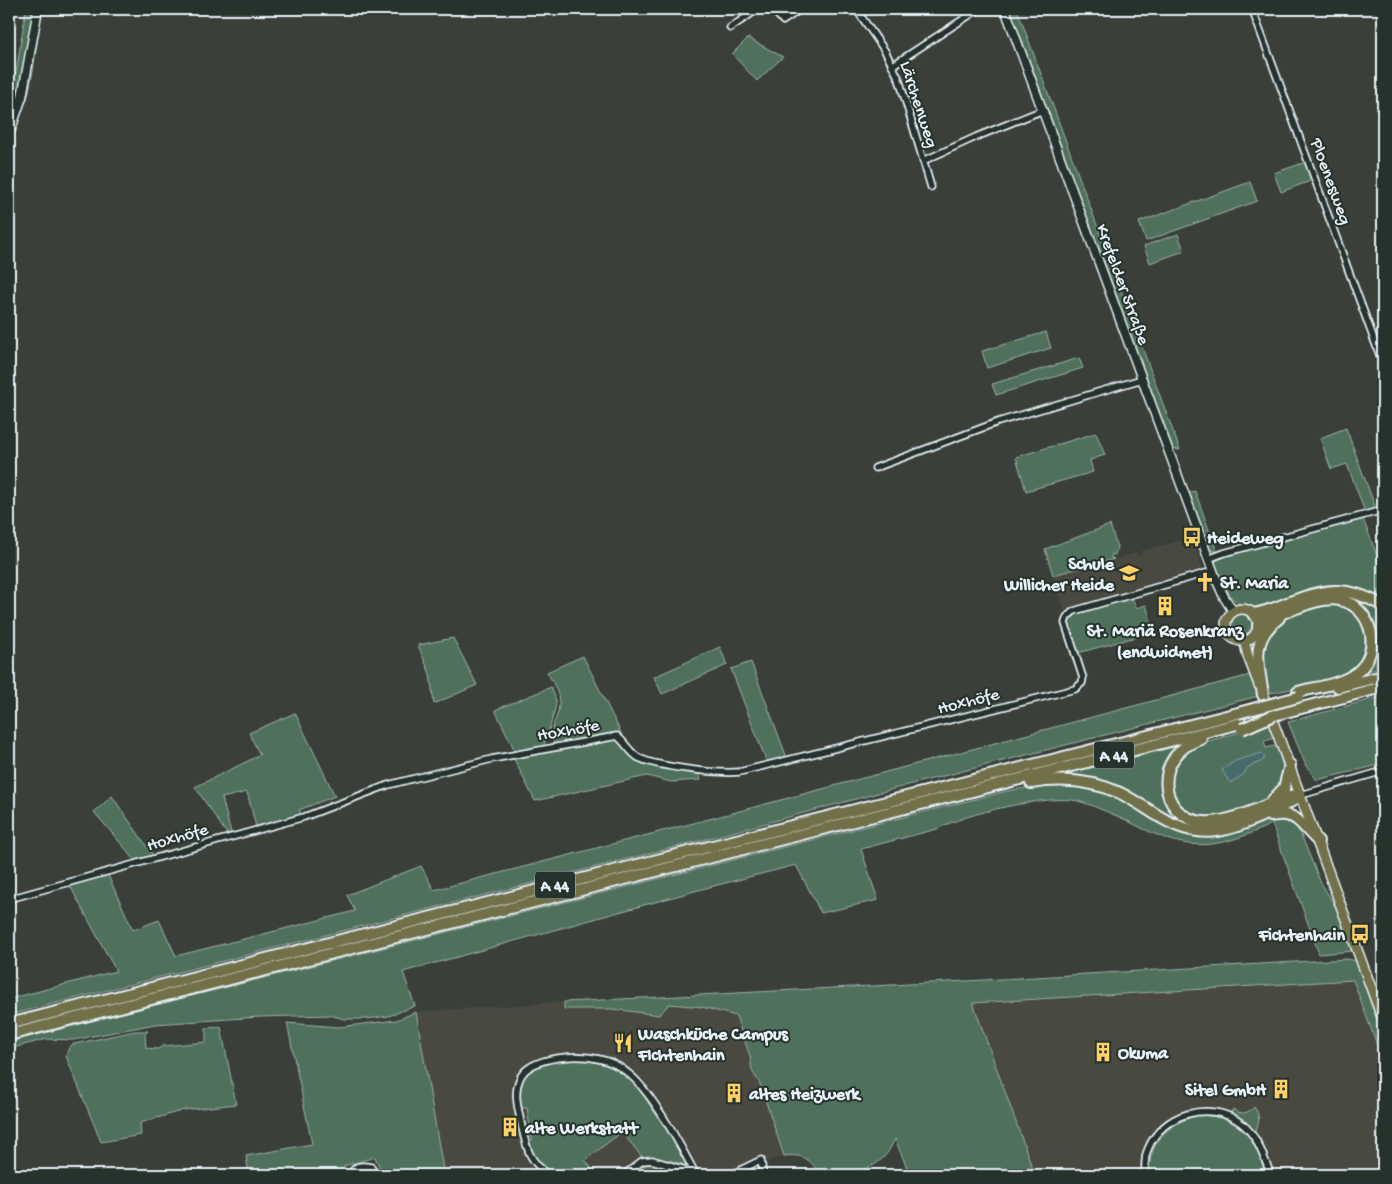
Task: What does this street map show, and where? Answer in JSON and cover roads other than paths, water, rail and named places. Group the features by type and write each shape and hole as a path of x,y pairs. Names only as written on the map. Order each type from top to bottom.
{"highway":[{"path":"1253,614 1270,610 1310,594 1335,590 1357,593 1383,606"},
{"path":"1258,626 1266,620 1300,607 1326,600 1341,600 1358,609 1366,620 1372,642 1367,660 1355,674 1337,682 1298,694"},
{"path":"1263,695 1258,658 1258,649 1262,637 1267,629 1277,620 1300,607"},
{"name":"A 44","path":"9,1024 1178,728 1298,694 1383,676"},
{"name":"A 44","path":"9,1035 987,788 1242,726 1274,715 1383,687"},
{"path":"1242,726 1189,743 1179,751 1172,759 1167,771 1170,798 1184,814 1192,819 1206,822 1226,820 1289,796 1301,795"},
{"path":"1270,803 1284,788 1290,765"},
{"path":"987,788 1058,780 1091,783 1126,796 1177,826 1202,832 1225,830 1253,820 1291,803 1301,795"},
{"path":"1253,820 1277,814 1290,815 1300,821 1318,841"}],"main road":[{"path":"9,135 22,97 38,9"},
{"name":"Krefelder Straße","path":"1005,9 1208,559 1223,595 1233,611"},
{"path":"1242,609 1253,614 1258,622 1258,626 1252,637 1236,640 1232,637 1226,629 1227,619 1233,611 1242,609"},
{"path":"1244,640 1248,656 1383,1020"}],"street":[{"path":"730,28 758,9"},
{"path":"772,9 783,21 801,9"},
{"name":"Lärchenweg","path":"856,9 893,65 902,88 931,187"},
{"path":"893,65 979,9"},
{"name":"Ploenesweg","path":"1252,9 1383,364"},
{"path":"923,161 1043,110"},
{"path":"875,468 998,422 1142,379"},
{"path":"1208,559 1383,510"},
{"name":"Hoxhöfe","path":"9,899 304,817 388,785 492,759 547,748 617,736 637,757 654,763 723,773 739,772 1076,689 1082,683 1083,678 1065,624 1068,617 1074,611 1213,570"},
{"path":"1301,795 1383,771"},
{"path":"550,1175 535,1164 526,1148 516,1100 516,1090 521,1076 529,1066 538,1062 563,1058 597,1058 619,1067 630,1075 638,1082 662,1116 696,1174"},
{"path":"1145,1175 1145,1158 1152,1140 1168,1122 1183,1115 1201,1111 1225,1114 1241,1123 1255,1137 1271,1175"},
{"path":"624,1175 633,1166 642,1161 652,1160 696,1174"},
{"path":"730,1175 761,1160 763,1175"},
{"path":"351,1175 353,1169 358,1166 371,1167 375,1175"}],"water":[{"path":"1262,753 1264,760 1247,768 1243,775 1230,783 1222,770 1235,761"}],"place":[{"name":"Heideweg","path":"1192,537"},
{"name":"Schule Willicher Heide","path":"1129,573"},
{"name":"St. Maria","path":"1205,582"},
{"name":"St. Mariä Rosenkranz (endwidmet)","path":"1165,606"},
{"name":"Fichtenhain","path":"1360,934"},
{"name":"Waschküche Campus FIchtenhain","path":"623,1043"},
{"name":"Okuma","path":"1103,1052"},
{"name":"Sitel GmbH","path":"1281,1089"},
{"name":"altes Heizwerk","path":"734,1093"},
{"name":"alte Werkstatt","path":"510,1127"}]}
